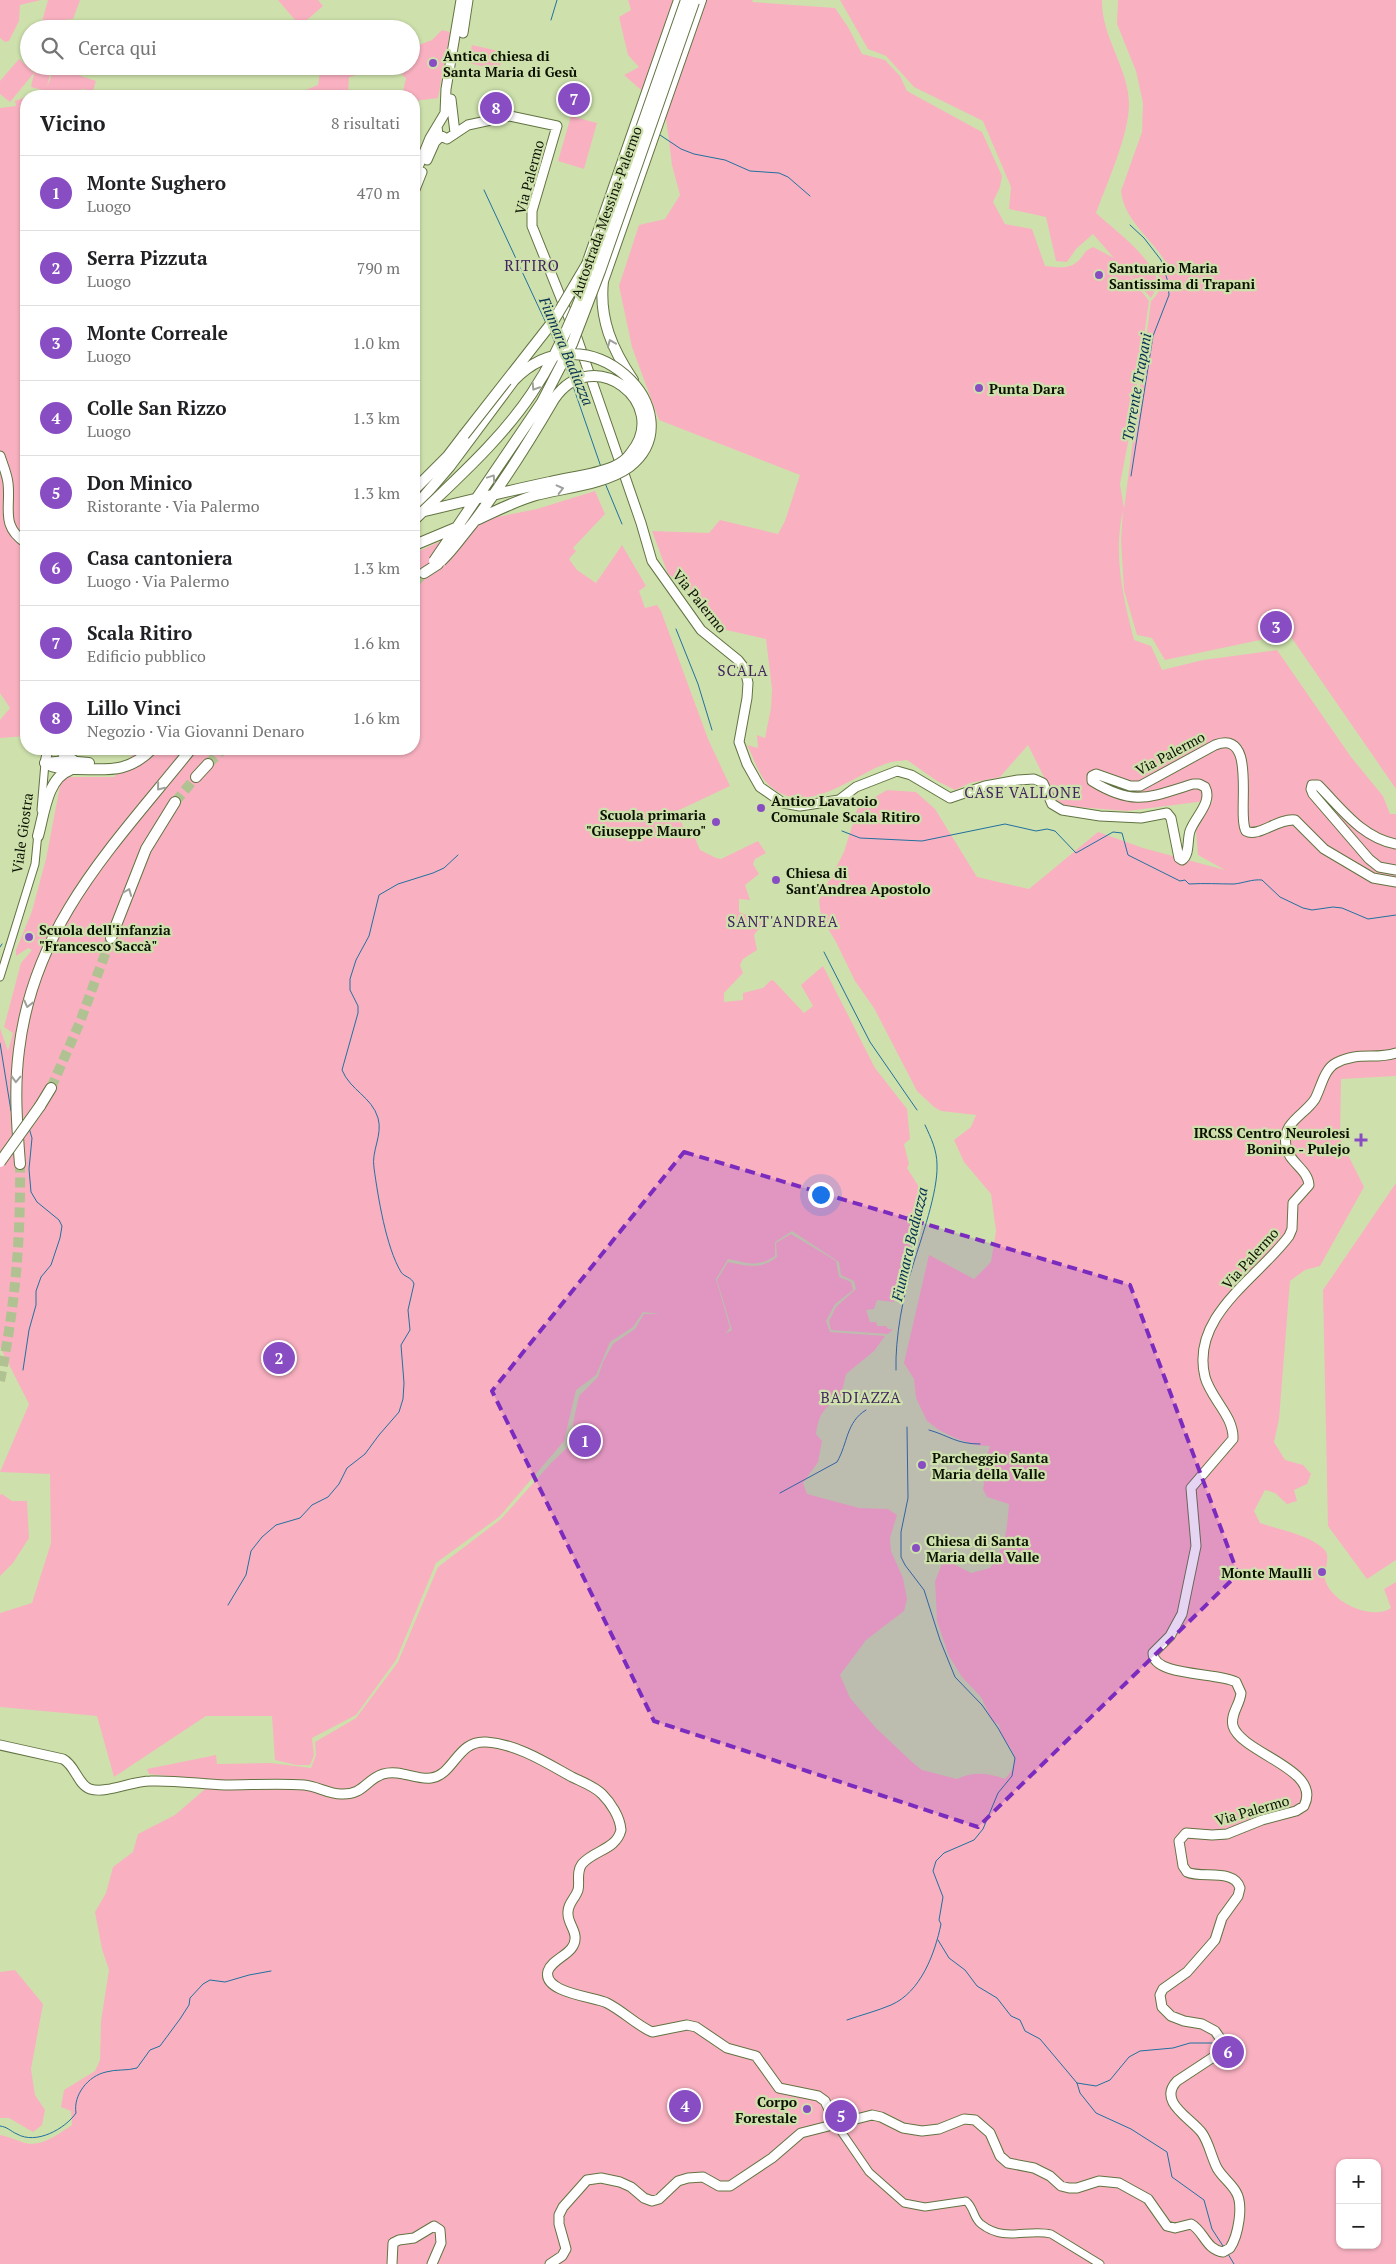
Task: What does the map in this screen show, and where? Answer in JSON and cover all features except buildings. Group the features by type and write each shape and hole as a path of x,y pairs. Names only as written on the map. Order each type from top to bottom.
{"highway":[{"path":"420,484 448,456 554,320 578,281 587,264 679,0"},
{"path":"420,542 525,499 610,477 630,466 644,448 650,424 646,402 617,356 609,338 603,312 603,281 695,19 693,0"},
{"name":"Autostrada Messina-Palermo","path":"420,514 477,460 502,432 531,395 548,367 579,302 693,0"},
{"name":"Autostrada Messina-Palermo","path":"424,573 436,563 542,402 572,344 600,271 693,0"},
{"path":"420,501 450,466 514,380 535,362 562,354 589,356 622,371 636,384"},
{"path":"420,512 494,495 615,466 631,454 639,439 642,419 638,404 625,387 605,377 582,378 564,387 554,399 524,451 494,495 452,550 436,563"},
{"path":"66,755 76,765 108,771 121,768 139,760 145,755"},
{"path":"45,763 107,765 134,755"},
{"path":"20,1164 16,1080 21,1032 36,976 48,946 65,912 103,857 187,755"},
{"path":"196,777 208,764"},
{"path":"38,836 54,783 76,765"},
{"path":"111,938 146,849 175,802"},
{"path":"0,1162 51,1088"}],"main road":[{"path":"420,162 430,138 445,113 446,89 461,0"},
{"path":"440,137 447,139 454,124 451,90 468,0"},
{"name":"Via Palermo","path":"454,124 468,125 510,116 557,126 532,211 531,224 577,338 652,560 663,579 701,630 738,660 745,669 748,692 740,745 746,764 760,787 768,794 792,806 837,800 856,787 895,771 911,775 950,798 993,784 1034,779 1044,783 1052,804 1062,810 1100,816 1141,818 1168,813 1171,818 1179,858 1182,860 1186,855 1190,831 1208,797 1205,787 1195,784 1138,798 1122,795 1092,781 1092,776 1096,774 1130,786 1140,786 1214,746 1227,743 1234,746 1240,757 1244,792 1242,822 1246,831 1255,833 1279,822 1295,820 1324,849 1373,878 1396,882"},
{"path":"438,124 447,120 454,124"},
{"path":"420,177 432,148 440,137 438,124"},
{"path":"0,456 8,481 7,518 16,535 20,538"},
{"name":"Viale Giostra","path":"45,763 47,755"},
{"path":"1396,844 1372,837 1348,817 1318,785 1312,785 1313,794 1369,859 1380,867 1396,870"},
{"name":"Via Palermo","path":"836,2124 872,2115 881,2117 903,2128 926,2131 939,2129 964,2119 975,2120 990,2133 999,2154 1006,2161 1034,2168 1050,2176 1061,2186 1069,2188 1102,2181 1122,2185 1148,2199 1167,2226 1174,2228 1187,2224 1192,2225 1212,2249 1226,2251 1232,2244 1239,2207 1238,2195 1219,2172 1202,2134 1176,2107 1171,2093 1177,2081 1218,2054 1222,2048 1222,2041 1215,2031 1207,2026 1171,2016 1162,2007 1160,1998 1163,1989 1187,1972 1215,1940 1222,1918 1238,1896 1240,1888 1237,1882 1228,1878 1187,1872 1183,1866 1179,1840 1186,1833 1227,1834 1262,1820 1296,1811 1304,1806 1307,1795 1303,1785 1290,1770 1251,1747 1237,1734 1232,1720 1241,1693 1236,1682 1219,1676 1188,1674 1173,1670 1156,1662 1153,1653 1170,1636 1182,1614 1196,1546 1191,1488 1233,1439 1227,1418 1207,1382 1202,1361 1204,1344 1213,1324 1236,1292 1289,1236 1292,1229 1293,1203 1308,1185 1306,1176 1287,1151 1288,1129 1312,1103 1333,1065 1357,1055 1382,1057 1396,1053"},
{"path":"0,1745 63,1759 71,1765 86,1786 96,1790 150,1781 227,1785 302,1785 335,1794 349,1794 362,1790 378,1776 390,1772 421,1778 436,1777 441,1774 464,1748 471,1744 484,1742 507,1745 544,1761 600,1792 614,1811 621,1830 616,1841 585,1862 580,1868 577,1891 568,1909 575,1942 572,1948 550,1969 549,1979 563,1991 598,1999 609,2004 652,2032 687,2025 696,2027 727,2048 756,2056 779,2088 823,2099 829,2106 836,2124 801,2133 772,2158 730,2186 719,2186 703,2177 688,2178 678,2181 660,2199 652,2201 644,2198 631,2187 616,2181 601,2178 584,2181 559,2212 559,2224 566,2249 564,2254 550,2264"},
{"path":"392,2264 392,2247 395,2241 414,2238 434,2226 440,2230 442,2239 432,2264"}],"street":[{"name":"Viale Giostra","path":"0,977 35,864 45,763"},
{"path":"836,2124 872,2175 904,2204 928,2206 964,2200 971,2206 980,2223 990,2229 1014,2235 1038,2232 1051,2234 1100,2264"}],"highlighted area":[{"path":"684,1152 1130,1285 1238,1574 978,1827 654,1721 492,1391"}],"shaded area":[{"path":"0,0 41,0 20,5 19,21 9,41 5,42 0,38"},
{"path":"48,0 80,0 73,19 42,20"},
{"path":"278,0 318,0 323,6 307,20 295,20"},
{"path":"628,0 753,0 752,2 835,8 848,27 862,54 885,60 900,76 907,91 982,132 1002,176 1000,187 993,202 1005,224 1032,229 1045,266 1063,267 1074,264 1087,250 1093,247 1114,258 1093,234 1076,249 1067,262 1056,261 1046,217 1009,209 1011,187 983,121 914,87 886,56 868,49 840,0 1102,0 1106,27 1125,78 1129,104 1121,144 1096,213 1141,254 1159,284 1151,298 1127,272 1149,301 1131,427 1120,484 1124,509 1151,301 1160,287 1157,271 1166,263 1133,220 1123,202 1121,191 1142,132 1143,103 1136,71 1117,24 1118,0 1396,0 1396,789 1289,634 1165,660 1152,638 1137,635 1124,590 1121,540 1123,510 1120,527 1119,560 1126,608 1134,640 1151,646 1162,670 1203,660 1277,650 1351,757 1383,796 1390,814 1396,814 1396,1076 1341,1079 1340,1139 1364,1187 1320,1266 1305,1270 1290,1281 1279,1419 1274,1442 1285,1460 1303,1465 1311,1474 1307,1484 1294,1490 1297,1501 1287,1504 1275,1493 1265,1490 1254,1511 1260,1523 1302,1536 1324,1549 1327,1556 1325,1579 1328,1587 1343,1602 1353,1607 1373,1612 1391,1608 1384,1589 1396,1582 1396,2264 0,2264 0,2135 35,2144 48,2140 72,2125 71,2111 61,2107 64,2090 95,2071 100,2060 101,2021 109,1970 102,1949 95,1912 106,1893 113,1867 133,1852 138,1834 175,1815 205,1789 205,1780 149,1774 147,1769 216,1755 217,1764 271,1763 311,1768 316,1755 315,1742 356,1718 398,1662 438,1567 501,1519 567,1448 573,1436 573,1423 579,1396 598,1377 603,1362 613,1344 635,1329 644,1314 660,1314 643,1312 633,1327 610,1342 596,1375 576,1390 564,1441 499,1517 436,1563 396,1660 356,1715 312,1738 314,1755 310,1765 296,1765 275,1760 272,1716 206,1716 114,1777 97,1716 0,1707 0,1613 32,1603 51,1543 50,1474 0,1472 29,1404 0,1347 0,1028 8,1051 13,1033 4,1027 21,963 32,950 28,948 16,956 16,950 32,911 46,859 60,786 66,777 114,777 132,755 420,755 420,551 492,518 537,509 595,491 605,514 573,548 576,551 569,559 577,570 596,583 622,545 646,586 639,591 645,608 657,605 661,611 708,739 730,786 677,811 687,837 695,838 700,850 716,858 721,859 758,841 766,853 755,859 753,864 759,874 745,885 750,900 739,899 739,912 764,922 754,935 757,950 743,959 740,965 743,973 724,993 724,1002 743,1000 743,993 763,988 771,980 804,1013 813,1006 801,985 823,966 875,1068 907,1109 910,1139 904,1144 909,1164 907,1168 924,1195 915,1233 898,1277 894,1302 877,1300 874,1309 866,1310 870,1322 876,1322 877,1326 886,1326 888,1329 893,1329 888,1334 831,1330 829,1321 836,1307 856,1289 854,1281 841,1275 839,1262 792,1231 775,1242 775,1256 769,1260 752,1264 728,1259 716,1279 730,1328 725,1334 732,1330 717,1280 728,1262 748,1266 765,1264 777,1257 776,1243 791,1234 836,1261 839,1277 851,1282 853,1290 835,1304 826,1321 830,1332 885,1336 874,1351 846,1374 841,1396 823,1412 816,1434 822,1441 818,1462 803,1483 807,1494 859,1508 888,1509 897,1515 890,1538 891,1551 903,1578 907,1599 904,1611 866,1640 840,1675 850,1698 876,1728 922,1770 957,1779 963,1776 981,1774 1005,1779 1012,1770 1014,1763 1012,1750 1004,1738 999,1725 992,1720 981,1697 962,1677 949,1656 937,1621 935,1581 944,1559 971,1573 990,1568 1003,1545 1009,1504 987,1497 983,1489 990,1446 975,1445 955,1438 927,1421 916,1398 914,1379 904,1363 929,1255 974,1279 991,1262 996,1231 991,1194 964,1162 954,1140 971,1127 976,1115 941,1111 917,1091 874,1008 855,981 836,942 821,917 819,900 844,852 858,807 887,790 916,792 935,809 977,877 1029,889 1098,832 1143,848 1225,870 1198,855 1196,831 1213,800 1127,811 1065,806 1055,799 1028,745 1000,777 970,783 955,790 937,781 907,760 885,764 841,786 810,797 795,797 780,793 766,782 747,745 758,748 757,735 765,738 771,708 772,689 766,639 713,627 707,602 668,574 652,531 709,533 720,520 778,534 785,521 800,475 659,420 632,347 619,286 639,225 665,219 680,195 672,165 665,111 624,75 639,67 628,55 619,17 631,10"},
{"path":"442,30 450,32 438,98 420,100 420,90 403,90 406,78 403,75 420,75 420,45 432,40"},
{"path":"472,45 503,52 499,70 468,63"},
{"path":"19,59 20,75 32,75 10,102 0,94 0,81"},
{"path":"34,75 50,75 47,87 52,75 78,75 96,81 93,90 42,90 31,87"},
{"path":"320,75 356,75 349,77 348,90 306,90 318,85"},
{"path":"20,99 20,736 0,738 0,720 10,708 0,693 0,108 16,106 15,101"},
{"path":"571,116 597,123 584,169 558,161"},
{"path":"1396,1183 1396,1560 1367,1579 1328,1526 1323,1290"},
{"path":"2,1494 12,1501 27,1501 29,1538 13,1563 0,1576 0,1495"},
{"path":"15,1970 43,2004 31,2069 35,2095 45,2110 42,2125 33,2132 9,2118 0,2118 0,1972"}],"waterway":[{"path":"551,20 557,0"},
{"path":"660,135 681,149 694,154 725,160 750,171 779,173 788,177 810,196"},
{"name":"Fiumara Badiazza","path":"484,190 546,323"},
{"name":"Torrente Trapani","path":"1130,225 1144,238 1161,260 1168,282 1169,295 1153,336 1131,476"},
{"name":"Fiumara Badiazza","path":"551,333 555,343"},
{"name":"Fiumara Badiazza","path":"566,368 570,378"},
{"name":"Fiumara Badiazza","path":"573,386 601,467"},
{"name":"Fiumara Badiazza","path":"605,483 622,524"},
{"name":"Fiumara Badiazza","path":"676,629 698,684 712,730"},
{"path":"842,831 860,838 922,841 1005,824 1036,831 1047,829 1055,831 1076,853 1113,832 1122,833 1128,855 1180,881 1185,880 1189,884 1234,884 1262,880 1280,897 1303,908 1312,910 1333,907 1342,908 1368,919 1396,915"},
{"path":"228,1605 246,1575 251,1551 262,1537 276,1525 300,1518 312,1505 328,1497 339,1484 347,1468 365,1454 399,1412 403,1399 404,1383 401,1345 410,1330 408,1310 414,1284 412,1280 402,1274 391,1249 383,1222 374,1168 374,1155 379,1131 378,1118 371,1104 350,1083 342,1070 358,1013 358,1006 350,990 350,979 356,960 369,936 379,895 398,884 444,868 458,855"},
{"name":"Fiumara Badiazza","path":"824,952 870,1042 917,1110"},
{"path":"0,1043 11,1111"},
{"name":"Fiumara Badiazza","path":"896,1370 898,1331 903,1303 937,1176 936,1154 925,1125"},
{"path":"23,1370 29,1330 36,1305 36,1291 41,1277 51,1265 62,1226 59,1220 37,1202 31,1192 29,1169 32,1138 29,1128"},
{"path":"780,1493 837,1462 851,1427 859,1415 866,1410"},
{"name":"Fiumara Badiazza","path":"847,2020 891,2005 902,1999 918,1981 935,1947 941,1924 939,1920 943,1897 933,1871 936,1861 944,1853 974,1840 983,1829 998,1793 1012,1776 1015,1758 982,1705 955,1677 940,1640 924,1590 901,1557 901,1532 908,1498 907,1427"},
{"path":"929,1430 959,1441 980,1444"},
{"path":"938,1940 949,1958 965,1970 977,1986 997,1998 1011,2016 1020,2020 1025,2031 1040,2039 1077,2083 1080,2093 1096,2113 1131,2129 1167,2152 1172,2177 1204,2200 1212,2229 1223,2246"},
{"path":"0,2126 25,2137 33,2138 58,2130 76,2113 79,2093 88,2082 99,2074 137,2068 150,2050 160,2046 189,2005 190,1998 203,1984 210,1980 225,1982 271,1971"},
{"path":"1077,2083 1096,2086 1110,2080 1129,2057 1140,2051 1173,2048 1190,2043 1213,2043"},
{"path":"1228,2254 1234,2264"}],"tunnel":[{"path":"420,577 424,573"},
{"path":"208,764 217,755"},
{"path":"175,802 196,777"},
{"path":"51,1088 80,1022 111,938"},
{"path":"0,1381 10,1326 16,1273 20,1164"}],"place":[{"name":"Antica chiesa di Santa Maria di Gesù","path":"433,63"},
{"name":"Scala Ritiro","path":"574,99"},
{"name":"Lillo Vinci","path":"496,108"},
{"name":"Santuario Maria Santissima di Trapani","path":"1099,275"},
{"name":"Punta Dara","path":"979,388"},
{"name":"Monte Correale","path":"1276,627"},
{"name":"Antico Lavatoio Comunale Scala Ritiro","path":"761,808"},
{"name":"Scuola primaria \"Giuseppe Mauro\"","path":"716,822"},
{"name":"Chiesa di Sant'Andrea Apostolo","path":"776,880"},
{"name":"Scuola dell'infanzia \"Francesco Saccà\"","path":"29,937"},
{"name":"IRCSS Centro Neurolesi Bonino - Pulejo","path":"1361,1140"},
{"name":"Serra Pizzuta","path":"279,1358"},
{"name":"Monte Sughero","path":"585,1441"},
{"name":"Parcheggio Santa Maria della Valle","path":"922,1465"},
{"name":"Chiesa di Santa Maria della Valle","path":"916,1548"},
{"name":"Monte Maulli","path":"1322,1572"},
{"name":"Casa cantoniera","path":"1228,2052"},
{"name":"Colle San Rizzo","path":"685,2106"},
{"name":"Corpo Forestale","path":"807,2109"},
{"name":"Don Minico","path":"841,2116"}],"district":[{"name":"RITIRO","path":"532,265"},
{"name":"SCALA","path":"743,670"},
{"name":"CASE VALLONE","path":"1023,792"},
{"name":"SANT'ANDREA","path":"783,921"},
{"name":"BADIAZZA","path":"861,1397"}]}
